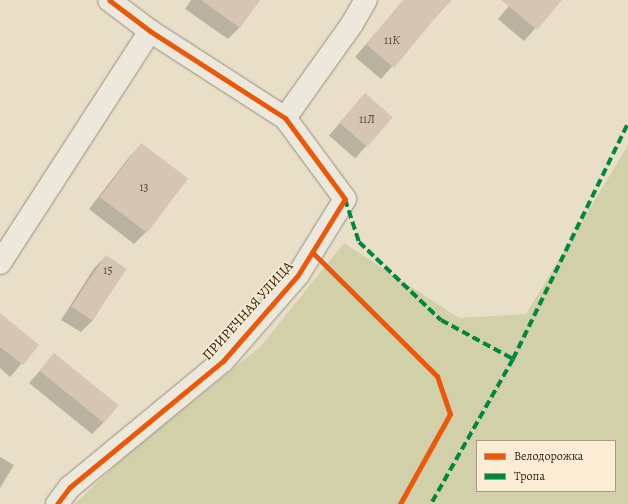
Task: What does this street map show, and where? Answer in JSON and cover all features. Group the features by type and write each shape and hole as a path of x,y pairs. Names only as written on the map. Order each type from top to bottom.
{"street":[{"path":"109,0 150,31 285,118 352,24 366,0"},
{"path":"0,263 150,31"},
{"name":"ПРИРЕЧНАЯ УЛИЦА","path":"57,504 70,487 223,361 298,275 345,199 285,118"}],"green space":[{"path":"628,145 628,504 75,504 125,456 260,347 344,243 459,318 526,314"}],"building":[{"path":"201,0 260,0 240,28"},
{"path":"403,0 450,0 394,68 366,44"},
{"path":"501,0 562,0 537,30"},
{"path":"365,93 393,117 367,147 339,122"},
{"path":"141,143 188,179 147,233 100,197"},
{"path":"106,255 127,269 92,320 71,306"},
{"path":"0,313 39,345 23,365 0,347"},
{"path":"54,353 119,405 104,423 40,371"}],"marked path":[{"path":"513,359 628,123"},
{"path":"345,199 359,242 441,320 513,359 431,504"}],"cycle path":[{"path":"57,504 70,487 223,361 298,275 345,199 285,118 150,31 109,0"},
{"path":"312,252 437,376 450,414 400,504"}]}
